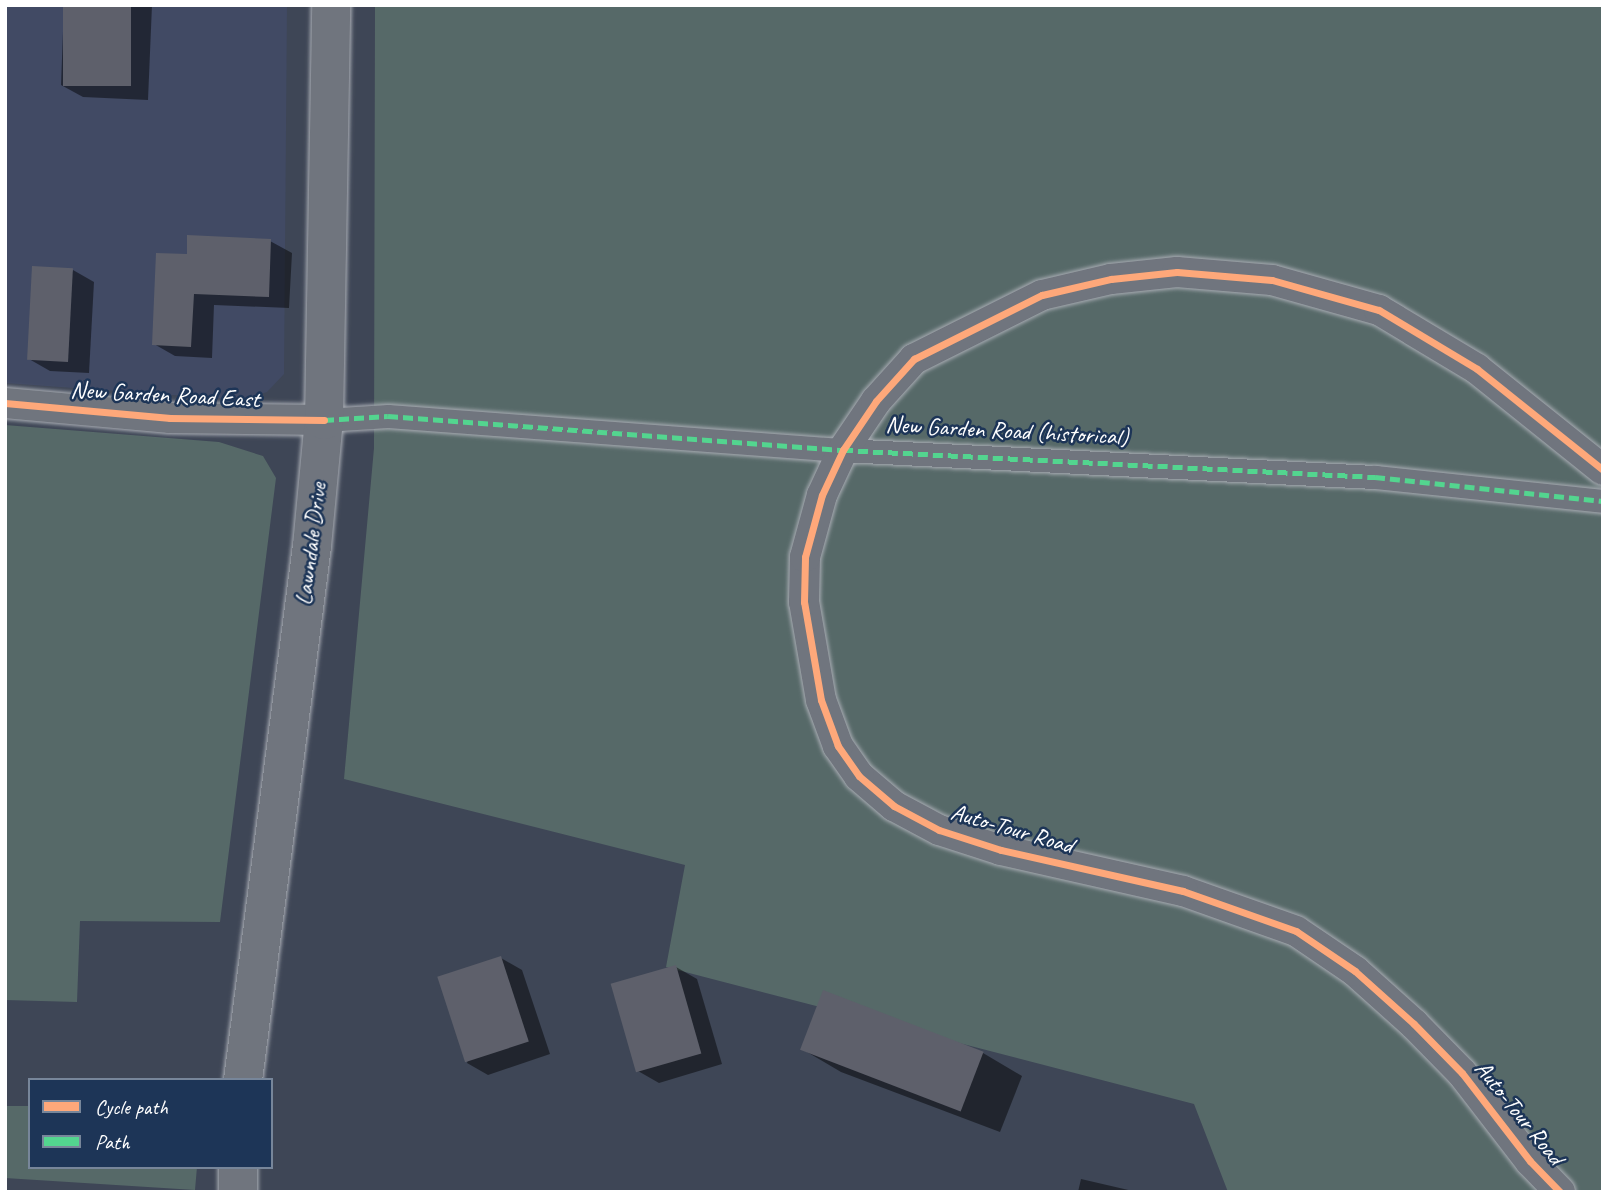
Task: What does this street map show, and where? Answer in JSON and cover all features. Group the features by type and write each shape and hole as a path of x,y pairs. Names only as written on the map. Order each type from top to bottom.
{"main road":[{"name":"Lawndale Drive","path":"243,1078 324,420 331,5"},
{"path":"238,1169 238,1192"}],"street":[{"name":"Auto-Tour Road","path":"1560,1192 1530,1161 1462,1073 1414,1024 1355,971 1296,931 1183,891 1001,850 939,830 894,806 859,776 838,746 821,700 804,602 805,557 815,516 843,450 876,401 914,359 958,334 1042,295 1111,279 1177,272 1272,280 1379,310 1477,369 1603,470"},
{"name":"New Garden Road East","path":"5,403 170,418 324,420"},
{"name":"New Garden Road (historical)","path":"324,420 388,416 843,450 1375,477 1603,501"}],"shaded area":[{"path":"5,5 287,5 284,374 267,392 242,400 5,383"},
{"path":"375,5 1603,5 1603,1192 1228,1192 1194,1104 666,967 685,865 344,779 374,448"},
{"path":"5,425 219,442 263,456 276,478 220,922 80,921 77,1002 5,1000"},
{"path":"5,1106 28,1106 28,1169 197,1169 195,1190 5,1178"}],"building":[{"path":"63,5 131,5 131,86 63,86"},
{"path":"187,235 271,239 269,297 194,294 191,347 152,345 156,253 187,254"},
{"path":"32,266 73,268 68,362 27,360"},
{"path":"501,956 529,1042 465,1062 437,977"},
{"path":"676,965 701,1053 636,1072 611,984"},
{"path":"823,990 984,1052 961,1111 800,1050"}],"marked path":[{"path":"324,420 388,416 843,450 1375,477 1603,501"}],"cycle path":[{"path":"1560,1192 1530,1161 1462,1073 1414,1024 1355,971 1296,931 1183,891 1001,850 939,830 894,806 859,776 838,746 821,700 804,602 805,557 822,495 843,450 876,401 914,359 1042,295 1111,279 1177,272 1272,280 1379,310 1477,369 1603,470"},
{"path":"5,403 170,418 324,420"}]}
